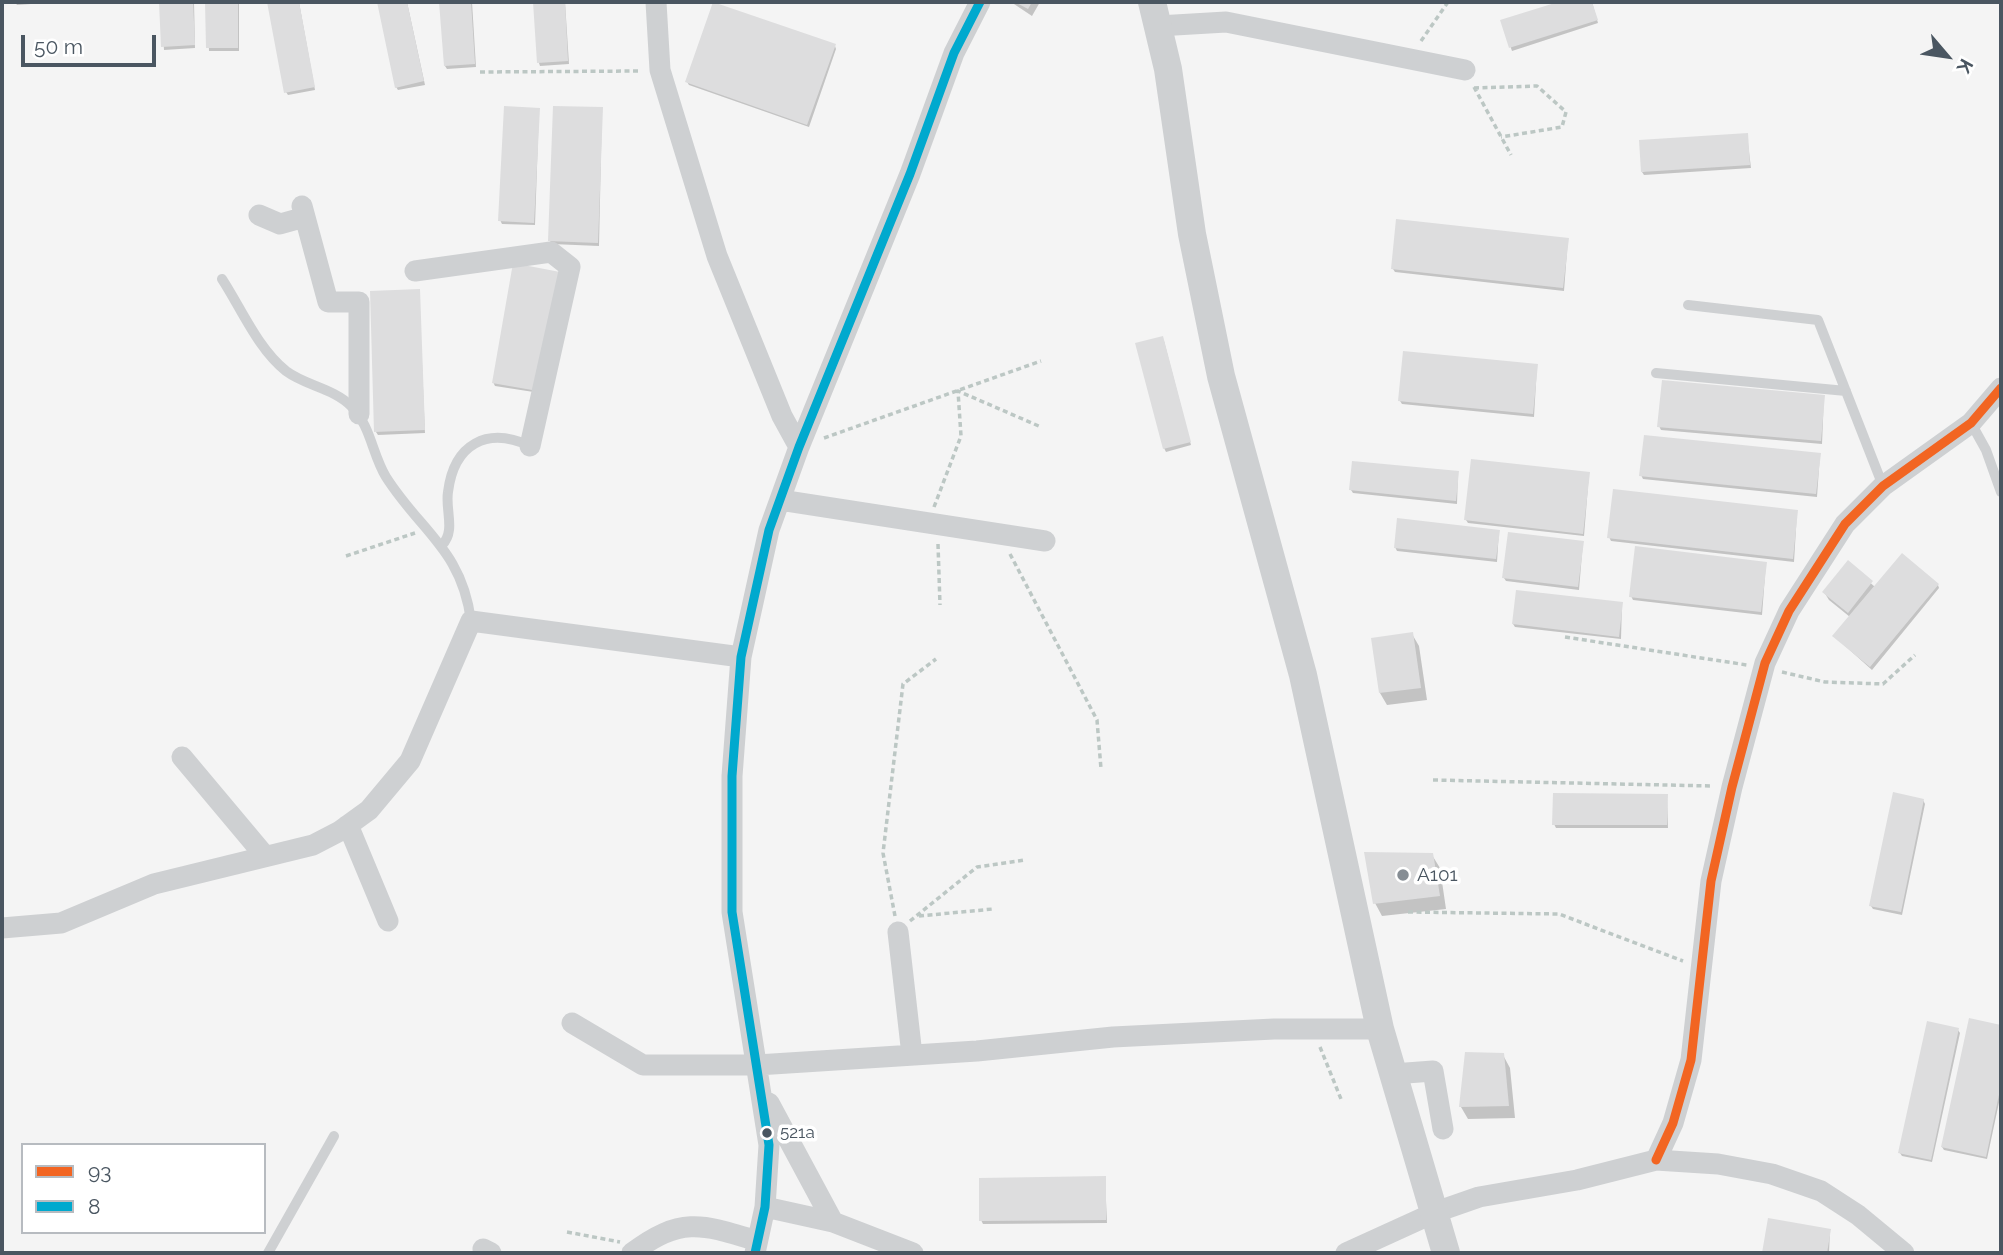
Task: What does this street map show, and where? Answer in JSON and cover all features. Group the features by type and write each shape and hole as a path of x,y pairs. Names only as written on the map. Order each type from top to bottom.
{"street":[{"path":"656,2 660,70 717,256 782,416 799,447"},
{"path":"638,1249 654,1237 677,1228 704,1225 756,1247 765,1207 769,1145 732,912 732,776 741,657 769,530 799,447 910,174 954,53 981,2"},
{"path":"1446,1253 1380,1029 1303,675 1221,376 1192,234 1168,69 1155,14 1226,22 1407,59 1469,79"},
{"path":"259,215 280,224 303,212 328,302 359,302 359,414"},
{"path":"415,271 551,252 570,267 530,446"},
{"path":"1656,1160 1672,1123 1691,1060 1711,881 1731,787 1763,668 1789,611 1845,524 1883,486 1971,423 2001,388"},
{"path":"780,500 1045,541"},
{"path":"2,930 61,923 153,884 313,845 348,825 369,810 410,761 471,621 741,657"},
{"path":"182,757 265,856"},
{"path":"348,825 388,921"},
{"path":"898,932 912,1055"},
{"path":"572,1023 643,1065 757,1065 912,1055 1113,1037 1380,1029"},
{"path":"1393,1074 1433,1071 1443,1129"},
{"path":"761,1088 833,1222"},
{"path":"1346,1253 1436,1212 1479,1197 1577,1180 1656,1160 1718,1164 1772,1174 1821,1191 1858,1215 1904,1253"},
{"path":"765,1207 833,1222 913,1253"}],"lane":[{"path":"222,279 277,363 299,379 340,396 359,414 371,440 373,454 386,477 442,545 464,585 471,621"},
{"path":"1688,305 1818,320 1883,486"},
{"path":"1657,373 1846,391"},
{"path":"1971,423 1986,450 2001,492"},
{"path":"442,545 450,532 447,503 451,479 467,450 481,439 499,436 530,446"},
{"path":"268,1253 334,1136"}],"path":[{"path":"1407,59 1448,2"},
{"path":"480,72 660,70"},
{"path":"1469,79 1511,155"},
{"path":"1469,79 1537,86 1566,111 1562,127 1502,137"},
{"path":"799,447 1041,361"},
{"path":"958,391 1041,427"},
{"path":"940,605 932,523 961,436 958,391"},
{"path":"346,556 427,529"},
{"path":"999,533 1097,720 1101,769"},
{"path":"1565,637 1763,668 1825,682 1883,684 1915,655"},
{"path":"898,932 883,853 903,684 936,659"},
{"path":"1433,780 1731,787"},
{"path":"898,932 977,867 1025,860"},
{"path":"916,916 993,909"},
{"path":"1408,912 1559,914 1701,968"},
{"path":"1312,1029 1341,1099"},
{"path":"566,1232 638,1249"}],"building":[{"path":"159,2 193,2 195,45 161,47"},
{"path":"205,2 238,2 238,48 206,48"},
{"path":"267,2 299,2 315,87 284,93"},
{"path":"377,2 407,2 424,81 395,88"},
{"path":"439,2 471,2 475,64 444,66"},
{"path":"533,2 565,2 568,61 537,63"},
{"path":"713,2 836,44 807,125 685,82"},
{"path":"1015,2 1032,2 1028,9"},
{"path":"1558,2 1592,2 1598,20 1509,48 1500,20"},
{"path":"504,106 540,108 534,223 498,221"},
{"path":"553,106 603,107 598,243 548,241"},
{"path":"1748,133 1750,165 1641,172 1639,140"},
{"path":"1396,219 1569,238 1563,288 1391,269"},
{"path":"513,263 560,272 538,391 492,383"},
{"path":"420,289 425,430 374,432 370,291"},
{"path":"1163,336 1191,442 1163,449 1135,343"},
{"path":"1403,351 1538,364 1533,414 1398,401"},
{"path":"1662,380 1825,395 1821,441 1657,427"},
{"path":"1644,435 1821,453 1816,494 1639,476"},
{"path":"1471,459 1590,472 1583,534 1464,520"},
{"path":"1352,461 1459,471 1456,501 1349,490"},
{"path":"1613,489 1798,510 1793,559 1607,538"},
{"path":"1397,518 1500,530 1496,559 1394,548"},
{"path":"1508,532 1584,541 1578,587 1502,578"},
{"path":"1635,546 1767,562 1761,612 1629,597"},
{"path":"1902,553 1939,584 1870,667 1832,636"},
{"path":"1848,560 1873,581 1848,613 1822,592"},
{"path":"1516,590 1623,602 1619,637 1512,624"},
{"path":"1413,632 1421,688 1379,693 1371,638"},
{"path":"1893,792 1924,799 1901,912 1869,906"},
{"path":"1553,793 1668,794 1667,825 1552,825"},
{"name":"A101","path":"1364,852 1433,853 1440,896 1373,904"},
{"path":"1969,1018 2001,1025 2001,1085 1986,1157 1941,1147"},
{"path":"1927,1021 1959,1028 1931,1160 1898,1153"},
{"path":"1465,1052 1504,1053 1509,1106 1459,1107"},
{"path":"1106,1176 1106,1220 979,1221 979,1178"},
{"path":"1768,1218 1831,1229 1827,1253 1762,1253"}],"transit line":[{"name":"8","path":"755,1253 765,1207 769,1145 732,912 732,776 741,657 769,530 799,447 910,174 954,53 980,2"},
{"name":"93","path":"1656,1160 1673,1123 1691,1060 1711,881 1732,787 1765,663 1789,611 1845,524 1883,486 1971,423 2001,388"}],"place":[{"name":"A101","path":"1403,875"},
{"name":"521a","path":"767,1133"}]}
